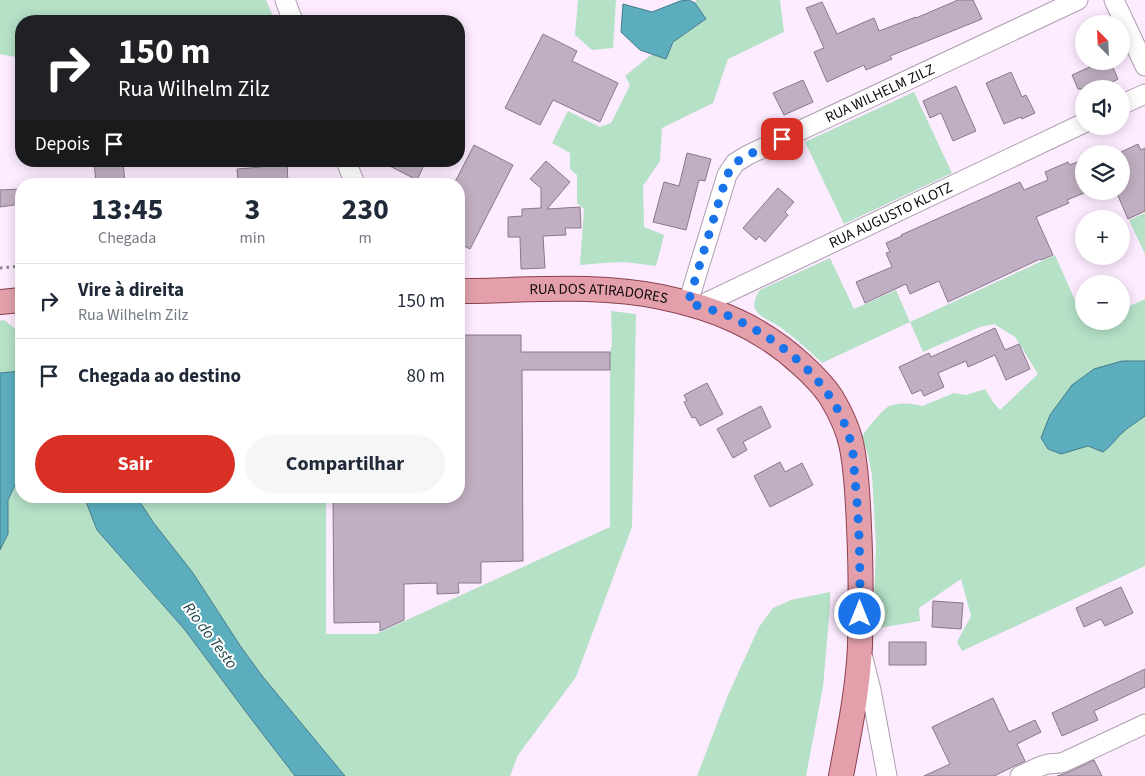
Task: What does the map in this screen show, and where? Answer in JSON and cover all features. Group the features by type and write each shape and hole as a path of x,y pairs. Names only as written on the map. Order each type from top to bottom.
{"main road":[{"name":"RUA DOS ATIRADORES","path":"465,291 600,289 659,296 693,304 730,317 761,333 791,355 813,375 830,397 845,426 852,447 858,498 860,647 855,692 841,776"},
{"path":"0,302 15,301"}],"street":[{"path":"285,0 291,15"},
{"name":"RUA WILHELM ZILZ","path":"693,304 727,175 735,163 1078,0"},
{"path":"1114,0 1145,66"},
{"path":"1130,101 1145,94"},
{"name":"RUA AUGUSTO KLOTZ","path":"693,304 1075,127"},
{"path":"860,647 871,690 887,776"},
{"path":"1020,776 1050,763 1059,764 1064,762 1145,724"}],"path":[{"path":"0,268 15,267"}],"green space":[{"path":"0,0 266,0 272,15 15,15 15,57 0,54"},
{"path":"578,0 616,0 613,48 592,50 575,35"},
{"path":"696,0 780,0 784,32 728,59 713,103 662,128 660,161 643,186 644,227 664,235 656,266 625,262 580,265 584,209 577,203 577,175 570,169 570,153 552,143 568,111 600,127 611,123 630,85 625,76 652,54 666,59 673,42 706,20 695,3"},
{"path":"914,92 952,173 844,224 805,142"},
{"path":"1145,213 1145,254 1130,222 1130,220"},
{"path":"1055,255 1075,300 1075,330 1130,330 1130,306 1145,299 1145,566 962,651 957,642 971,616 961,579 919,608 920,621 873,629 876,546 872,475 862,436 880,414 890,406 913,404 922,406 954,393 966,395 985,389 1000,410 1038,374 1015,337 994,324 980,327 923,352 910,322"},
{"path":"830,258 854,309 896,290 910,322 822,363 786,331 759,314 754,304 760,290"},
{"path":"611,311 636,314 632,527 576,677 518,755 510,776 345,776 263,677 193,573 141,503 326,503 326,634 376,634 610,527 610,352 612,344"},
{"path":"4,320 15,328 15,372 0,373 0,321"},
{"path":"15,485 15,503 87,503 136,575 185,630 295,776 0,776 0,550 8,534 8,500"},
{"path":"830,592 823,687 806,776 697,776 728,695 759,627 773,608 791,600"}],"water":[{"path":"689,0 695,3 706,19 673,42 666,59 640,50 621,32 623,4 652,12 680,1"},
{"path":"1122,361 1145,361 1145,416 1124,431 1103,452 1088,446 1061,454 1048,449 1041,438 1050,415 1072,385 1094,369"},
{"path":"15,372 15,485 8,500 8,534 0,550 0,373"},
{"name":"Rio do Testo","path":"87,503 141,503 193,573 263,677 345,776 295,776 185,630 97,530"}],"building":[{"path":"958,0 973,0 982,19 890,56 892,59 866,70 864,65 827,82 814,52 824,48 806,8 822,2 837,34 874,18 879,31"},
{"path":"543,34 577,51 572,61 618,83 600,122 553,100 540,125 505,108"},
{"path":"1083,70 1114,70 1118,79 1075,80 1075,82 1072,75"},
{"path":"1011,72 1022,97 1026,95 1035,113 1004,124 986,83"},
{"path":"803,80 813,102 784,115 773,93"},
{"path":"956,86 976,131 953,141 941,113 930,118 923,101"},
{"path":"1138,144 1141,150 1145,148 1145,211 1130,218 1130,210 1124,210 1120,200 1130,200 1130,148"},
{"path":"474,145 513,165 470,249 465,246 465,178 457,178 463,167 465,167 465,163"},
{"path":"687,153 711,159 705,181 699,180 686,230 653,222 664,182 679,186"},
{"path":"546,161 570,182 547,209 580,207 581,228 565,228 566,235 543,236 545,268 521,269 520,237 508,237 508,217 522,216 522,209 541,208 541,188 530,179"},
{"path":"1068,162 1070,165 1075,163 1075,197 1067,200 1069,203 1036,217 1053,255 1040,259 948,302 939,281 910,294 906,284 865,303 856,282 892,267 886,253 890,252 886,243 1020,182 1024,190 1048,180 1045,172"},
{"path":"95,167 124,167 124,178 95,178"},
{"path":"287,167 288,178 238,178 237,169"},
{"path":"392,167 423,167 418,178 413,178"},
{"path":"778,188 794,202 785,212 788,215 765,242 759,236 756,240 743,228"},
{"path":"15,189 15,205 0,207 0,190"},
{"path":"995,328 1005,350 1019,344 1030,369 1006,380 995,355 968,367 966,361 938,373 944,387 924,396 921,390 912,394 899,367 929,353 931,357"},
{"path":"465,335 521,335 521,352 610,352 610,370 522,370 523,561 481,562 481,583 458,583 459,593 437,594 437,583 404,584 404,620 380,631 380,622 334,623 333,503 465,503"},
{"path":"707,383 723,414 700,426 695,417 692,418 684,402 687,401 684,395"},
{"path":"761,406 771,427 743,442 747,450 733,458 717,429"},
{"path":"780,462 785,472 802,463 813,485 770,507 754,476"},
{"path":"1121,587 1133,613 1105,626 1101,619 1084,627 1076,608"},
{"path":"933,601 963,603 961,629 932,627"},
{"path":"889,642 926,642 926,665 889,665"},
{"path":"1145,669 1145,687 1094,711 1098,720 1062,736 1052,713"},
{"path":"993,698 1009,732 1035,720 1041,732 1017,744 1025,761 994,776 924,776 950,764 932,727"},
{"path":"1094,760 1102,776 1057,776 1069,772"}],"route":[{"path":"782,139 735,163 727,175 688,303 730,317 761,333 791,355 813,375 830,397 845,426 852,447 858,498 860,614"}]}
